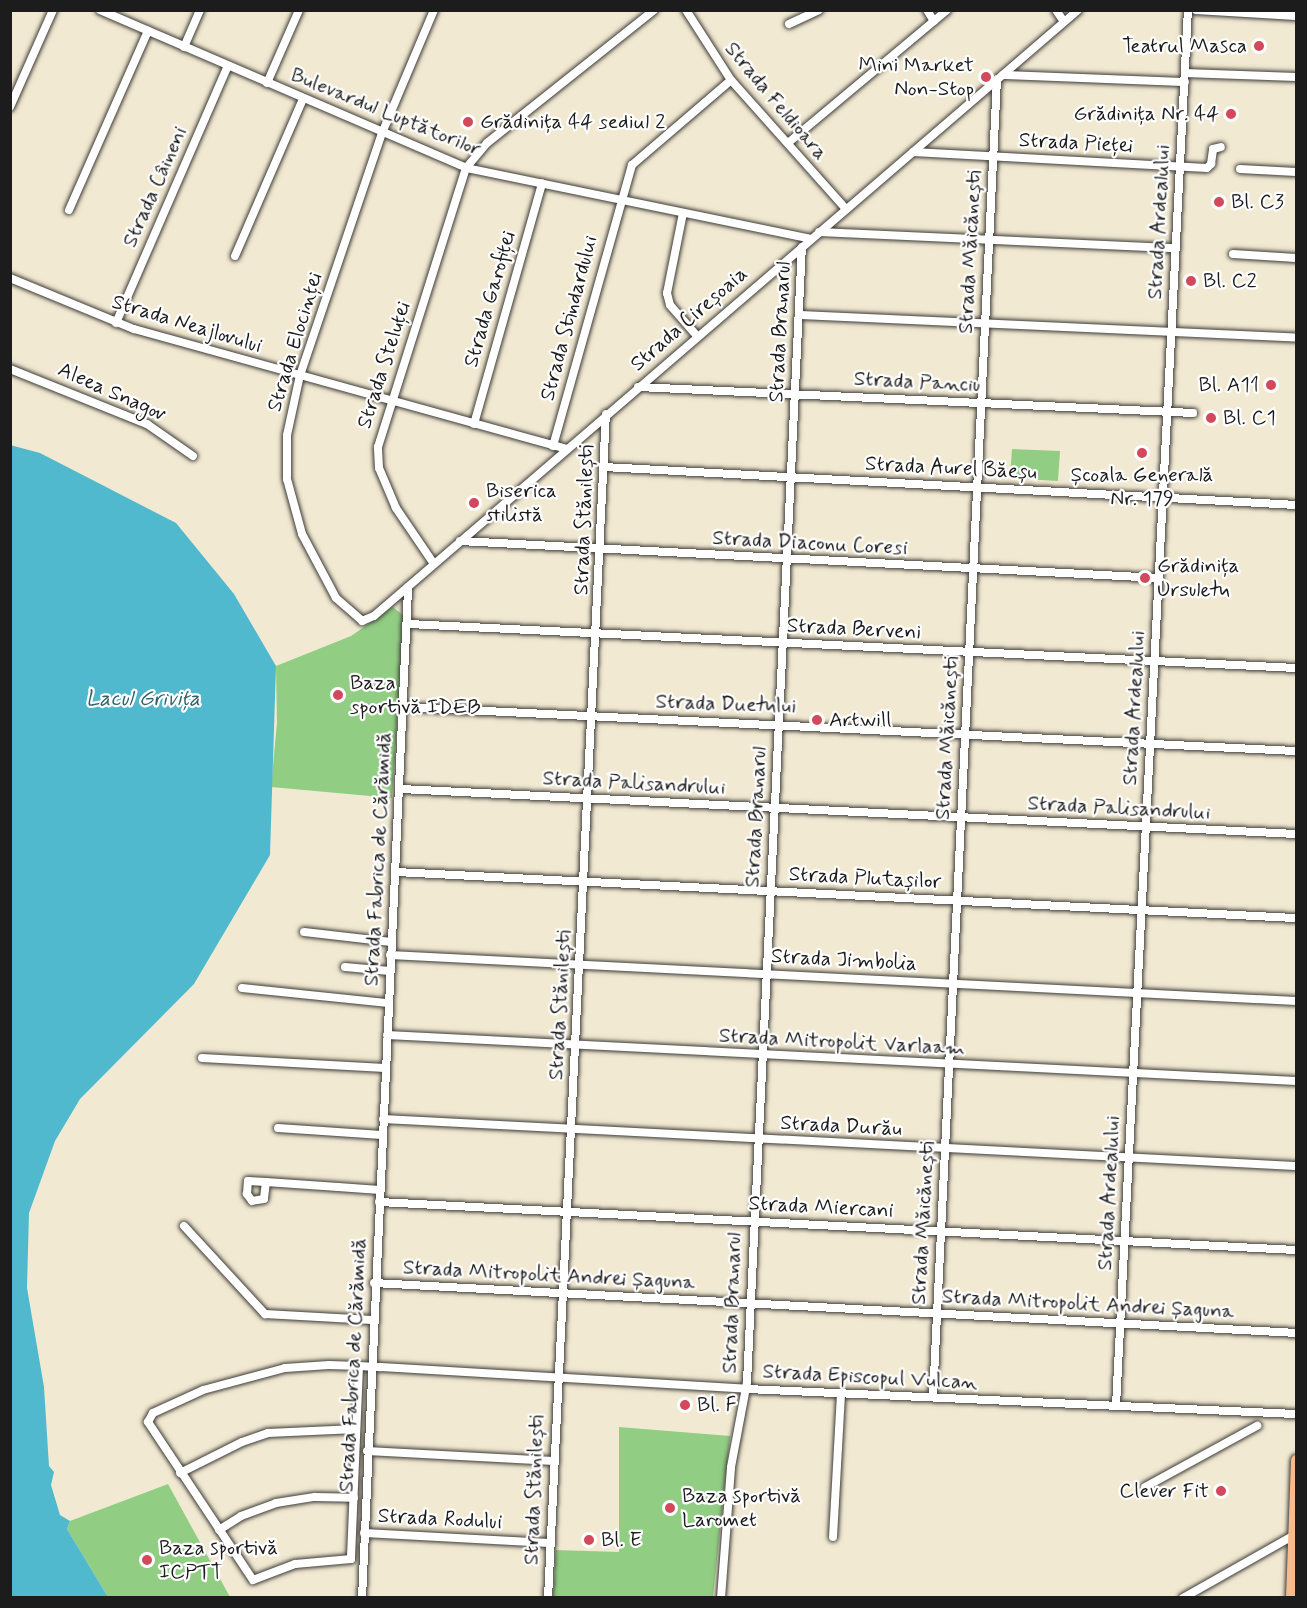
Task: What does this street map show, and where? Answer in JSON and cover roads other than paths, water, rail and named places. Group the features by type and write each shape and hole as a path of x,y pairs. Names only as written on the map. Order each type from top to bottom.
{"main road":[{"path":"1291,1598 1296,1460"}],"street":[{"path":"11,104 53,10"},
{"name":"Bulevardul Luptătorilor","path":"100,10 466,168 811,239"},
{"path":"184,47 200,10"},
{"path":"267,83 299,10"},
{"name":"Strada Elocinței","path":"408,586 368,620 358,620 336,598 314,560 293,506 286,468 288,426 300,375 382,133 434,10"},
{"path":"466,168 487,143 654,10"},
{"name":"Strada Feldioara","path":"686,10 730,80 846,209"},
{"path":"789,24 819,10"},
{"path":"927,10 934,21"},
{"path":"788,143 947,10"},
{"path":"1056,10 1064,22"},
{"name":"Strada Cireșoaia","path":"408,586 1077,10"},
{"name":"Strada Ardealului","path":"1116,1406 1188,10"},
{"path":"1196,10 1296,16"},
{"path":"69,210 148,31"},
{"name":"Strada Câineni","path":"116,323 228,66"},
{"path":"1000,77 1296,77"},
{"name":"Strada Măicănești","path":"933,1398 984,324 993,157 1000,77"},
{"name":"Strada Stindardului","path":"553,446 628,172 638,157 730,80"},
{"path":"235,256 303,99"},
{"name":"Strada Pieței","path":"913,152 1210,167 1213,149 1221,147"},
{"name":"Strada Steluței","path":"434,564 396,508 379,468 378,447 466,168"},
{"path":"1240,169 1296,172"},
{"name":"Strada Garofiței","path":"474,424 542,183"},
{"path":"683,213 667,293 670,305 697,336"},
{"path":"819,232 1176,248"},
{"name":"Strada Branarul","path":"721,1598 731,1467 747,1389 752,1221 802,247"},
{"path":"1233,254 1296,258"},
{"name":"Strada Neajlovului","path":"10,278 116,323 566,449"},
{"path":"800,315 1296,338"},
{"name":"Aleea Snagov","path":"10,369 147,424 193,456"},
{"name":"Strada Panciu","path":"638,387 1193,413"},
{"name":"Strada Stănilești","path":"548,1598 606,414"},
{"name":"Strada Aurel Băeșu","path":"604,467 1296,505"},
{"name":"Strada Diaconu Coresi","path":"460,541 601,551 1158,578"},
{"name":"Strada Fabrica de Cărămidă","path":"362,1598 372,1320 383,1119 382,1068 387,1035 401,789 409,624 408,586"},
{"name":"Strada Berveni","path":"409,624 1296,668"},
{"name":"Strada Duetului","path":"405,707 1296,751"},
{"name":"Strada Palisandrului","path":"401,789 1296,834"},
{"name":"Strada Plutașilor","path":"396,872 1296,918"},
{"path":"304,932 391,942"},
{"name":"Strada Jimbolia","path":"390,955 1296,1001"},
{"path":"345,967 390,971"},
{"path":"242,988 388,1003"},
{"name":"Strada Mitropolit Varlaam","path":"387,1035 949,1066 1296,1081"},
{"path":"202,1058 382,1068"},
{"name":"Strada Durău","path":"383,1119 1296,1166"},
{"path":"278,1128 382,1135"},
{"path":"266,1182 380,1190"},
{"name":"Strada Miercani","path":"379,1202 1296,1250"},
{"path":"184,1226 265,1314 372,1320"},
{"name":"Strada Mitropolit Andrei Șaguna","path":"374,1283 562,1295 1296,1333"},
{"name":"Strada Fabrica de Cărămidă","path":"219,1530 249,1577 255,1579 295,1564 350,1561 359,1366"},
{"name":"Strada Episcopul Vulcan","path":"180,1473 149,1428 153,1413 226,1381 285,1368 370,1366 747,1389 1296,1414"},
{"path":"833,1537 841,1393"},
{"path":"1145,1487 1257,1426"},
{"path":"354,1498 276,1503 241,1516 219,1530 180,1473 242,1442 268,1433 356,1429"},
{"path":"367,1451 554,1461"},
{"name":"Strada Rodului","path":"364,1533 550,1543"},
{"path":"1183,1598 1295,1535"},
{"path":"1276,1546 1293,1555"}],"water":[{"name":"Lacul Grivița","path":"10,445 40,453 176,523 234,594 276,666 270,855 194,984 80,1099 55,1141 29,1213 27,1288 44,1387 49,1466 54,1472 51,1485 60,1515 70,1521 67,1529 108,1597 11,1597"}],"place":[{"name":"Teatrul Masca","path":"1259,46"},
{"name":"Mini Market Non-Stop","path":"986,77"},
{"name":"Grădinița Nr. 44","path":"1231,114"},
{"name":"Grădinița 44 sediul 2","path":"468,122"},
{"name":"Bl. C3","path":"1219,202"},
{"name":"Bl. C2","path":"1191,281"},
{"name":"Bl. A11","path":"1271,385"},
{"name":"Bl. C1","path":"1211,418"},
{"name":"Școala Generală Nr. 179","path":"1142,453"},
{"name":"Biserica stilistă","path":"474,503"},
{"name":"Grădinița Ursuletu","path":"1145,578"},
{"name":"Baza sportivă IDEB","path":"338,695"},
{"name":"Artwill","path":"817,720"},
{"name":"Bl. F","path":"685,1405"},
{"name":"Clever Fit","path":"1221,1491"},
{"name":"Baza sportivă Laromet","path":"670,1508"},
{"name":"Bl. E","path":"589,1540"},
{"name":"Baza sportivă ICPTT","path":"147,1560"}]}
